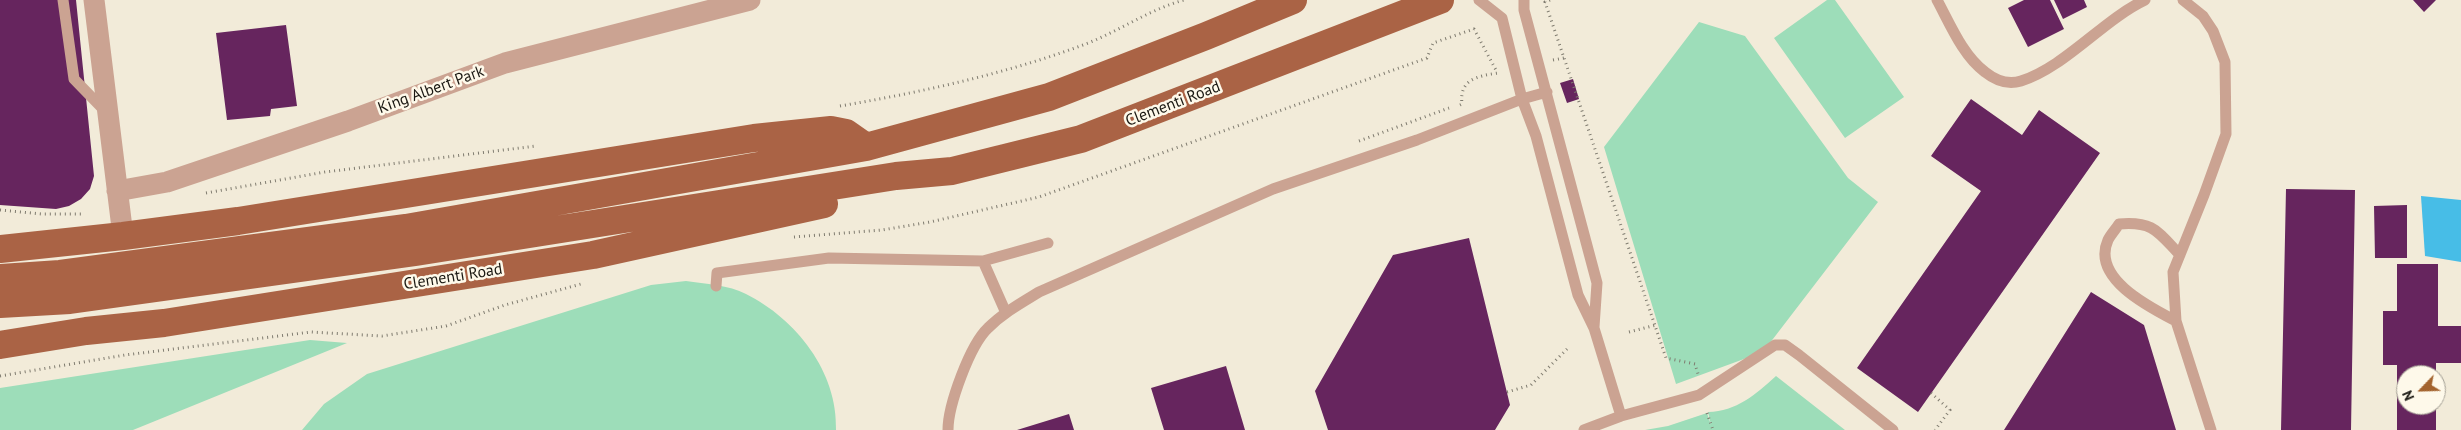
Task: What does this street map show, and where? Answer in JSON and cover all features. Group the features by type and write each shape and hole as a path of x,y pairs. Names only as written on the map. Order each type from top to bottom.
{"main road":[{"name":"Clementi Road","path":"0,304 70,300 411,240 866,147 1049,97 1293,0"},
{"name":"Clementi Road","path":"0,278 60,274 411,240 896,176 952,171 1080,140 1440,0"},
{"path":"0,249 43,243 120,213 238,221 754,138 831,130 846,133 866,147"},
{"name":"Clementi Road","path":"0,345 86,331 164,323 593,255 870,194 882,188 896,176"},
{"path":"43,243 33,285 36,310 50,324 86,331"}],"street":[{"path":"94,0 120,213"},
{"name":"King Albert Park","path":"120,213 168,182 348,121 505,63 750,0"}],"lane":[{"path":"63,0 74,79 107,112"},
{"path":"1479,0 1502,18 1522,99 1538,144 1578,295 1594,328 1621,416"},
{"path":"1524,0 1524,10 1597,283 1594,328"},
{"path":"1937,0 1970,57 1985,72 2002,82 2019,81 2042,71 2145,0"},
{"path":"2183,0 2203,16 2213,31 2225,62 2226,134 2173,272 2176,321 2212,430"},
{"path":"948,430 957,388 972,354 986,329 1006,313 1039,292 1273,189 1417,140 1522,99 1547,92"},
{"path":"2176,321 2142,304 2116,280 2106,262 2108,241 2119,224 2136,222 2152,227 2180,255"},
{"path":"716,286 717,273 829,258 983,261 1048,244"},
{"path":"983,261 1006,313"},
{"path":"1584,430 1621,416 1698,395 1757,358 1766,349 1780,345 1799,355 1893,430"}],"path":[{"path":"834,107 917,92 1027,64 1086,44 1166,5 1184,0"},
{"path":"1550,0 1545,2 1666,358 1695,364 1701,382"},
{"path":"1474,29 1498,73"},
{"path":"197,195 325,172 539,146"},
{"path":"0,210 42,214 120,213"},
{"path":"0,376 125,355 311,332 382,336 446,326 506,305"},
{"path":"1629,332 1656,325"},
{"path":"1506,392 1531,385 1567,349"},
{"path":"1931,393 1950,410 1935,430"},
{"path":"1707,412 1713,430"}],"green space":[{"path":"1827,0 1835,0 1904,97 1845,138 1774,38"},
{"path":"1699,22 1745,36 1848,178 1878,202 1763,352 1676,384 1604,147"},
{"path":"686,281 725,287 746,294 781,318 797,333 822,368 830,388 835,409 836,430 302,430 324,404 367,374 651,285"},
{"path":"310,340 347,343 133,430 0,430 0,388"},
{"path":"1776,376 1845,430 1645,430 1668,426 1707,413 1711,425 1708,412 1728,409 1745,401"}],"water":[{"path":"2421,196 2461,200 2461,262 2425,256"}],"building":[{"path":"0,0 76,0 94,176 90,189 81,199 69,206 56,209 0,205"},
{"path":"2024,0 2050,0 2064,29 2028,47 2008,8"},
{"path":"2054,0 2084,0 2087,7 2063,19"},
{"path":"2413,0 2436,0 2424,12"},
{"path":"286,25 297,106 271,109 270,116 227,120 216,33"},
{"path":"1573,79 1579,99 1567,103 1560,83"},
{"path":"1971,99 2022,135 2039,110 2100,153 1918,412 1857,368 1981,191 1931,156"},
{"path":"2286,189 2355,190 2351,430 2281,430"},
{"path":"2407,205 2407,258 2375,258 2374,206"},
{"path":"1469,238 1510,405 1495,430 1328,430 1315,391 1393,255"},
{"path":"2397,264 2438,264 2438,326 2461,326 2461,363 2383,365 2383,311 2397,311"},
{"path":"2091,292 2144,325 2176,430 2004,430"},
{"path":"1226,366 1245,430 1164,430 1151,388"},
{"path":"1069,414 1074,430 1017,430"},
{"path":"2397,415 2436,415 2436,430 2397,430"}]}
